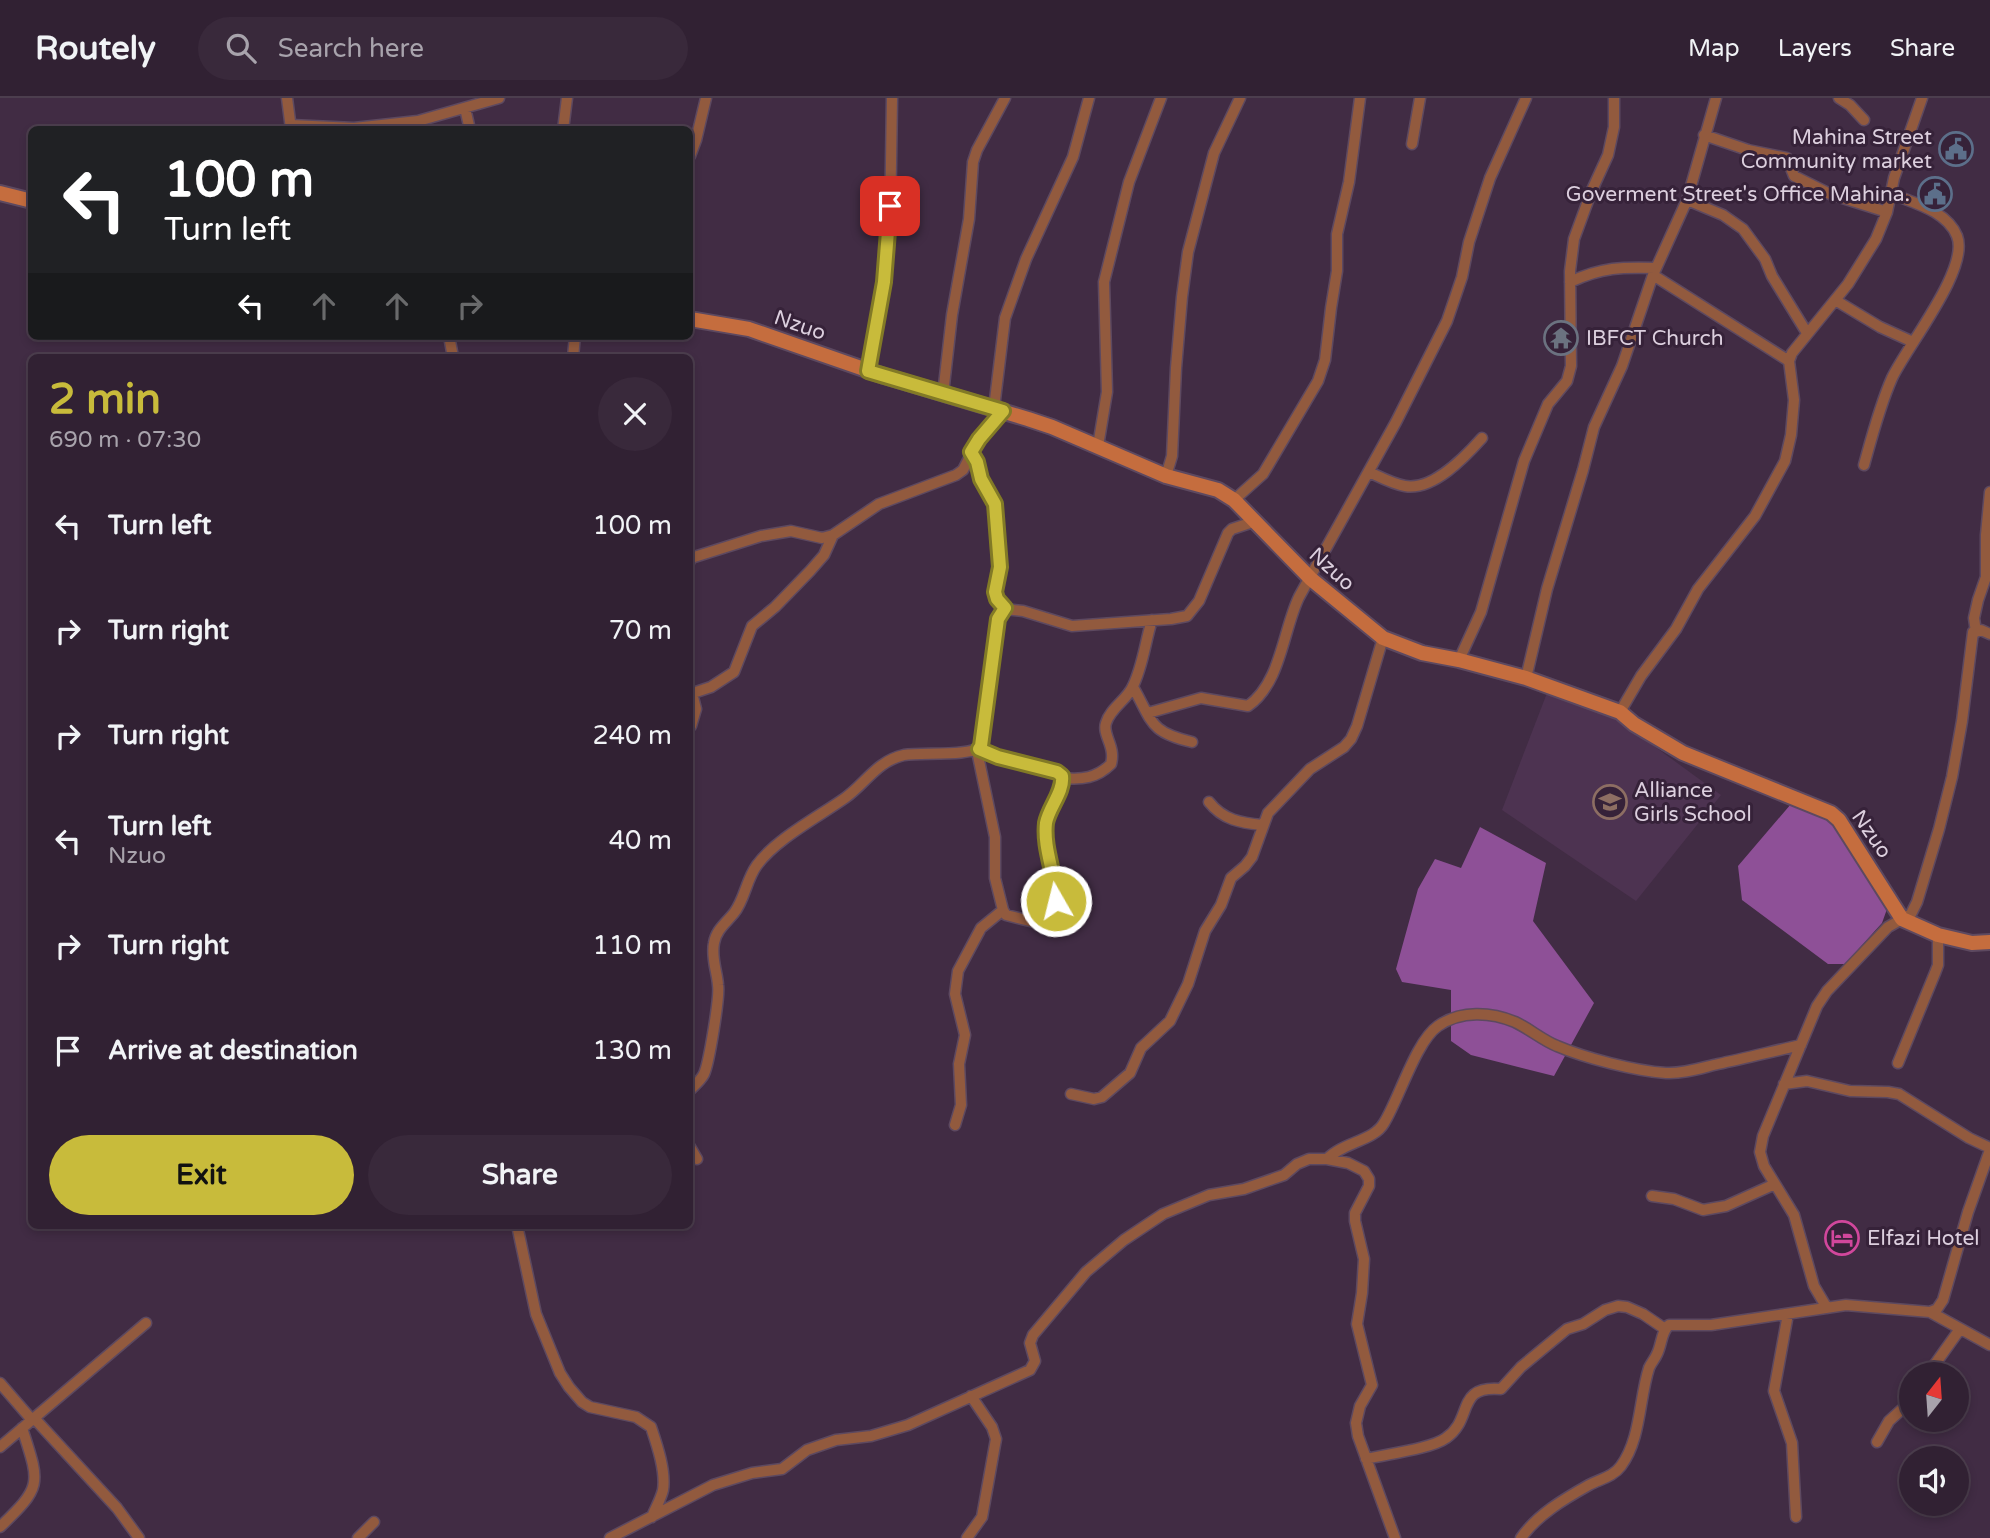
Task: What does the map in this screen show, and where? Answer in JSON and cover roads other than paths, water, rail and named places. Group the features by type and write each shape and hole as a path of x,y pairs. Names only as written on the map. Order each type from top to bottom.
{"street":[{"path":"287,98 291,126"},
{"path":"378,126 418,121 499,98"},
{"path":"564,126 567,98"},
{"path":"693,148 706,98"},
{"path":"868,371 879,315 890,227 892,98"},
{"path":"943,394 952,315 966,240 973,162 1005,98"},
{"path":"693,557 761,536 791,531 822,538 833,536 879,504 963,470 971,452 998,410 1004,318 1026,259 1073,157 1089,98"},
{"path":"1098,446 1107,392 1104,282 1129,182 1161,98"},
{"path":"1166,476 1172,456 1176,369 1188,252 1214,153 1240,98"},
{"path":"1234,500 1263,474 1318,381 1325,359 1338,271 1336,234 1349,182 1360,98"},
{"path":"1412,144 1420,98"},
{"path":"1148,713 1201,698 1248,706 1275,668 1290,615 1369,472 1447,321 1490,178 1525,98"},
{"path":"1459,660 1481,612 1524,461 1548,404 1567,382 1571,366 1570,282 1574,239 1608,155 1614,127 1614,98"},
{"path":"1526,678 1547,589 1594,427 1622,366 1654,272 1686,200 1716,98"},
{"path":"1839,98 1864,120"},
{"path":"1620,712 1641,676 1676,629 1698,589 1755,516 1785,461 1791,435 1794,400 1789,361 1792,353 1848,284 1876,239 1922,98"},
{"path":"465,108 469,126"},
{"path":"1704,135 1748,150 1787,158 1794,176 1830,194 1887,212"},
{"path":"0,193 28,200"},
{"path":"1864,465 1892,379 1947,283 1958,261 1960,247 1950,224 1936,213 1892,194"},
{"path":"1686,200 1723,215 1743,229 1765,259 1772,276 1807,333"},
{"path":"1570,282 1594,271 1624,267 1654,272 1789,361"},
{"path":"1835,300 1880,327 1913,342"},
{"name":"Nzuo","path":"693,320 749,329 868,371 1052,427 1166,476 1218,490 1234,500 1311,579 1383,638 1422,653 1526,678 1620,712 1633,724 1683,753 1830,814 1839,820 1902,919"},
{"path":"1369,472 1407,487 1419,486 1463,460 1482,438"},
{"path":"971,452 977,462 981,479 995,504 1000,567 995,592 997,599 1005,608 1073,626 1187,616 1199,601 1228,533 1232,529 1254,522"},
{"path":"1976,632 1978,600 1986,577 1990,492"},
{"path":"693,692 711,687 734,672 752,626 775,607 817,563 833,536"},
{"path":"693,1087 705,1073 719,993 714,943 718,930 735,912 751,874 759,862 795,831 847,796 876,768 889,760 917,754 969,754 978,750 981,746 998,619 1005,608"},
{"path":"978,750 1057,772 1063,779 1090,778 1111,764 1113,755 1106,722 1133,687 1152,620"},
{"path":"1827,1308 1814,1286 1794,1215 1764,1166 1760,1152 1763,1136 1817,1006 1827,991 1888,927 1912,914 1939,829 1962,721 1973,632 1990,634"},
{"path":"1071,1094 1094,1099 1102,1097 1123,1081 1130,1073 1141,1048 1170,1021 1188,984 1205,931 1221,905 1231,878 1252,857 1263,825 1274,804 1310,769 1344,747 1351,739 1383,638"},
{"path":"1133,687 1160,731 1170,737 1192,742"},
{"path":"693,699 696,709 693,719"},
{"path":"978,750 995,837 995,878 1006,915 1042,923 1050,918 1053,912 1056,888 1048,855 1046,821 1063,779"},
{"path":"1209,802 1218,813 1230,819 1263,825"},
{"path":"955,1125 961,1105 959,1064 965,1035 955,995 958,971 981,928 1003,910"},
{"path":"1902,919 1938,935 1972,943 1990,942"},
{"path":"1898,1063 1935,973 1938,935"},
{"path":"1327,1159 1342,1146 1374,1134 1383,1125 1400,1087 1430,1033 1452,1018 1493,1015 1516,1023 1555,1046 1591,1059 1666,1073 1686,1072 1801,1045"},
{"path":"1784,1084 1807,1081 1850,1091 1899,1094 1990,1149 1968,1212 1943,1300 1937,1309 1930,1312"},
{"path":"693,1152 697,1159"},
{"path":"611,1538 713,1485 731,1478 782,1469 807,1450 836,1440 871,1436 908,1425 1030,1370 1035,1361 1030,1343 1033,1335 1086,1272 1124,1240 1163,1214 1209,1195 1244,1189 1284,1175 1297,1164 1309,1159 1327,1159 1348,1163 1364,1171 1369,1179 1369,1186 1355,1213 1364,1259 1357,1324 1372,1385 1360,1406 1356,1423 1358,1436 1395,1538"},
{"path":"1652,1196 1674,1199 1703,1210 1726,1206 1775,1184"},
{"path":"518,1229 536,1314 560,1373 569,1387 590,1407 636,1417 651,1427 663,1483 663,1493 652,1517"},
{"path":"1521,1538 1530,1526 1569,1496 1613,1475 1621,1466 1640,1413 1650,1366 1669,1325 1711,1325 1846,1305 1930,1312 1990,1344"},
{"path":"1366,1459 1443,1441 1455,1432 1468,1398 1474,1392 1482,1388 1501,1388 1521,1367 1567,1329 1583,1324 1605,1310 1618,1306 1627,1307 1665,1329"},
{"path":"1788,1314 1774,1391 1792,1443 1796,1517"},
{"path":"0,1447 146,1323"},
{"path":"1937,1362 1960,1329"},
{"path":"0,1383 117,1508 138,1538"},
{"path":"967,1538 982,1517 996,1439 992,1427 971,1396"},
{"path":"1877,1442 1889,1421 1899,1412"},
{"path":"0,1527 26,1503 35,1487 22,1428"},
{"path":"358,1538 374,1522"}],"place":[{"name":"Mahina Street Community market","path":"1956,149"},
{"name":"Goverment Street's Office Mahina.","path":"1935,194"},
{"name":"IBFCT Church","path":"1561,338"},
{"name":"Alliance Girls School","path":"1610,802"},
{"name":"Elfazi Hotel","path":"1842,1238"}]}
